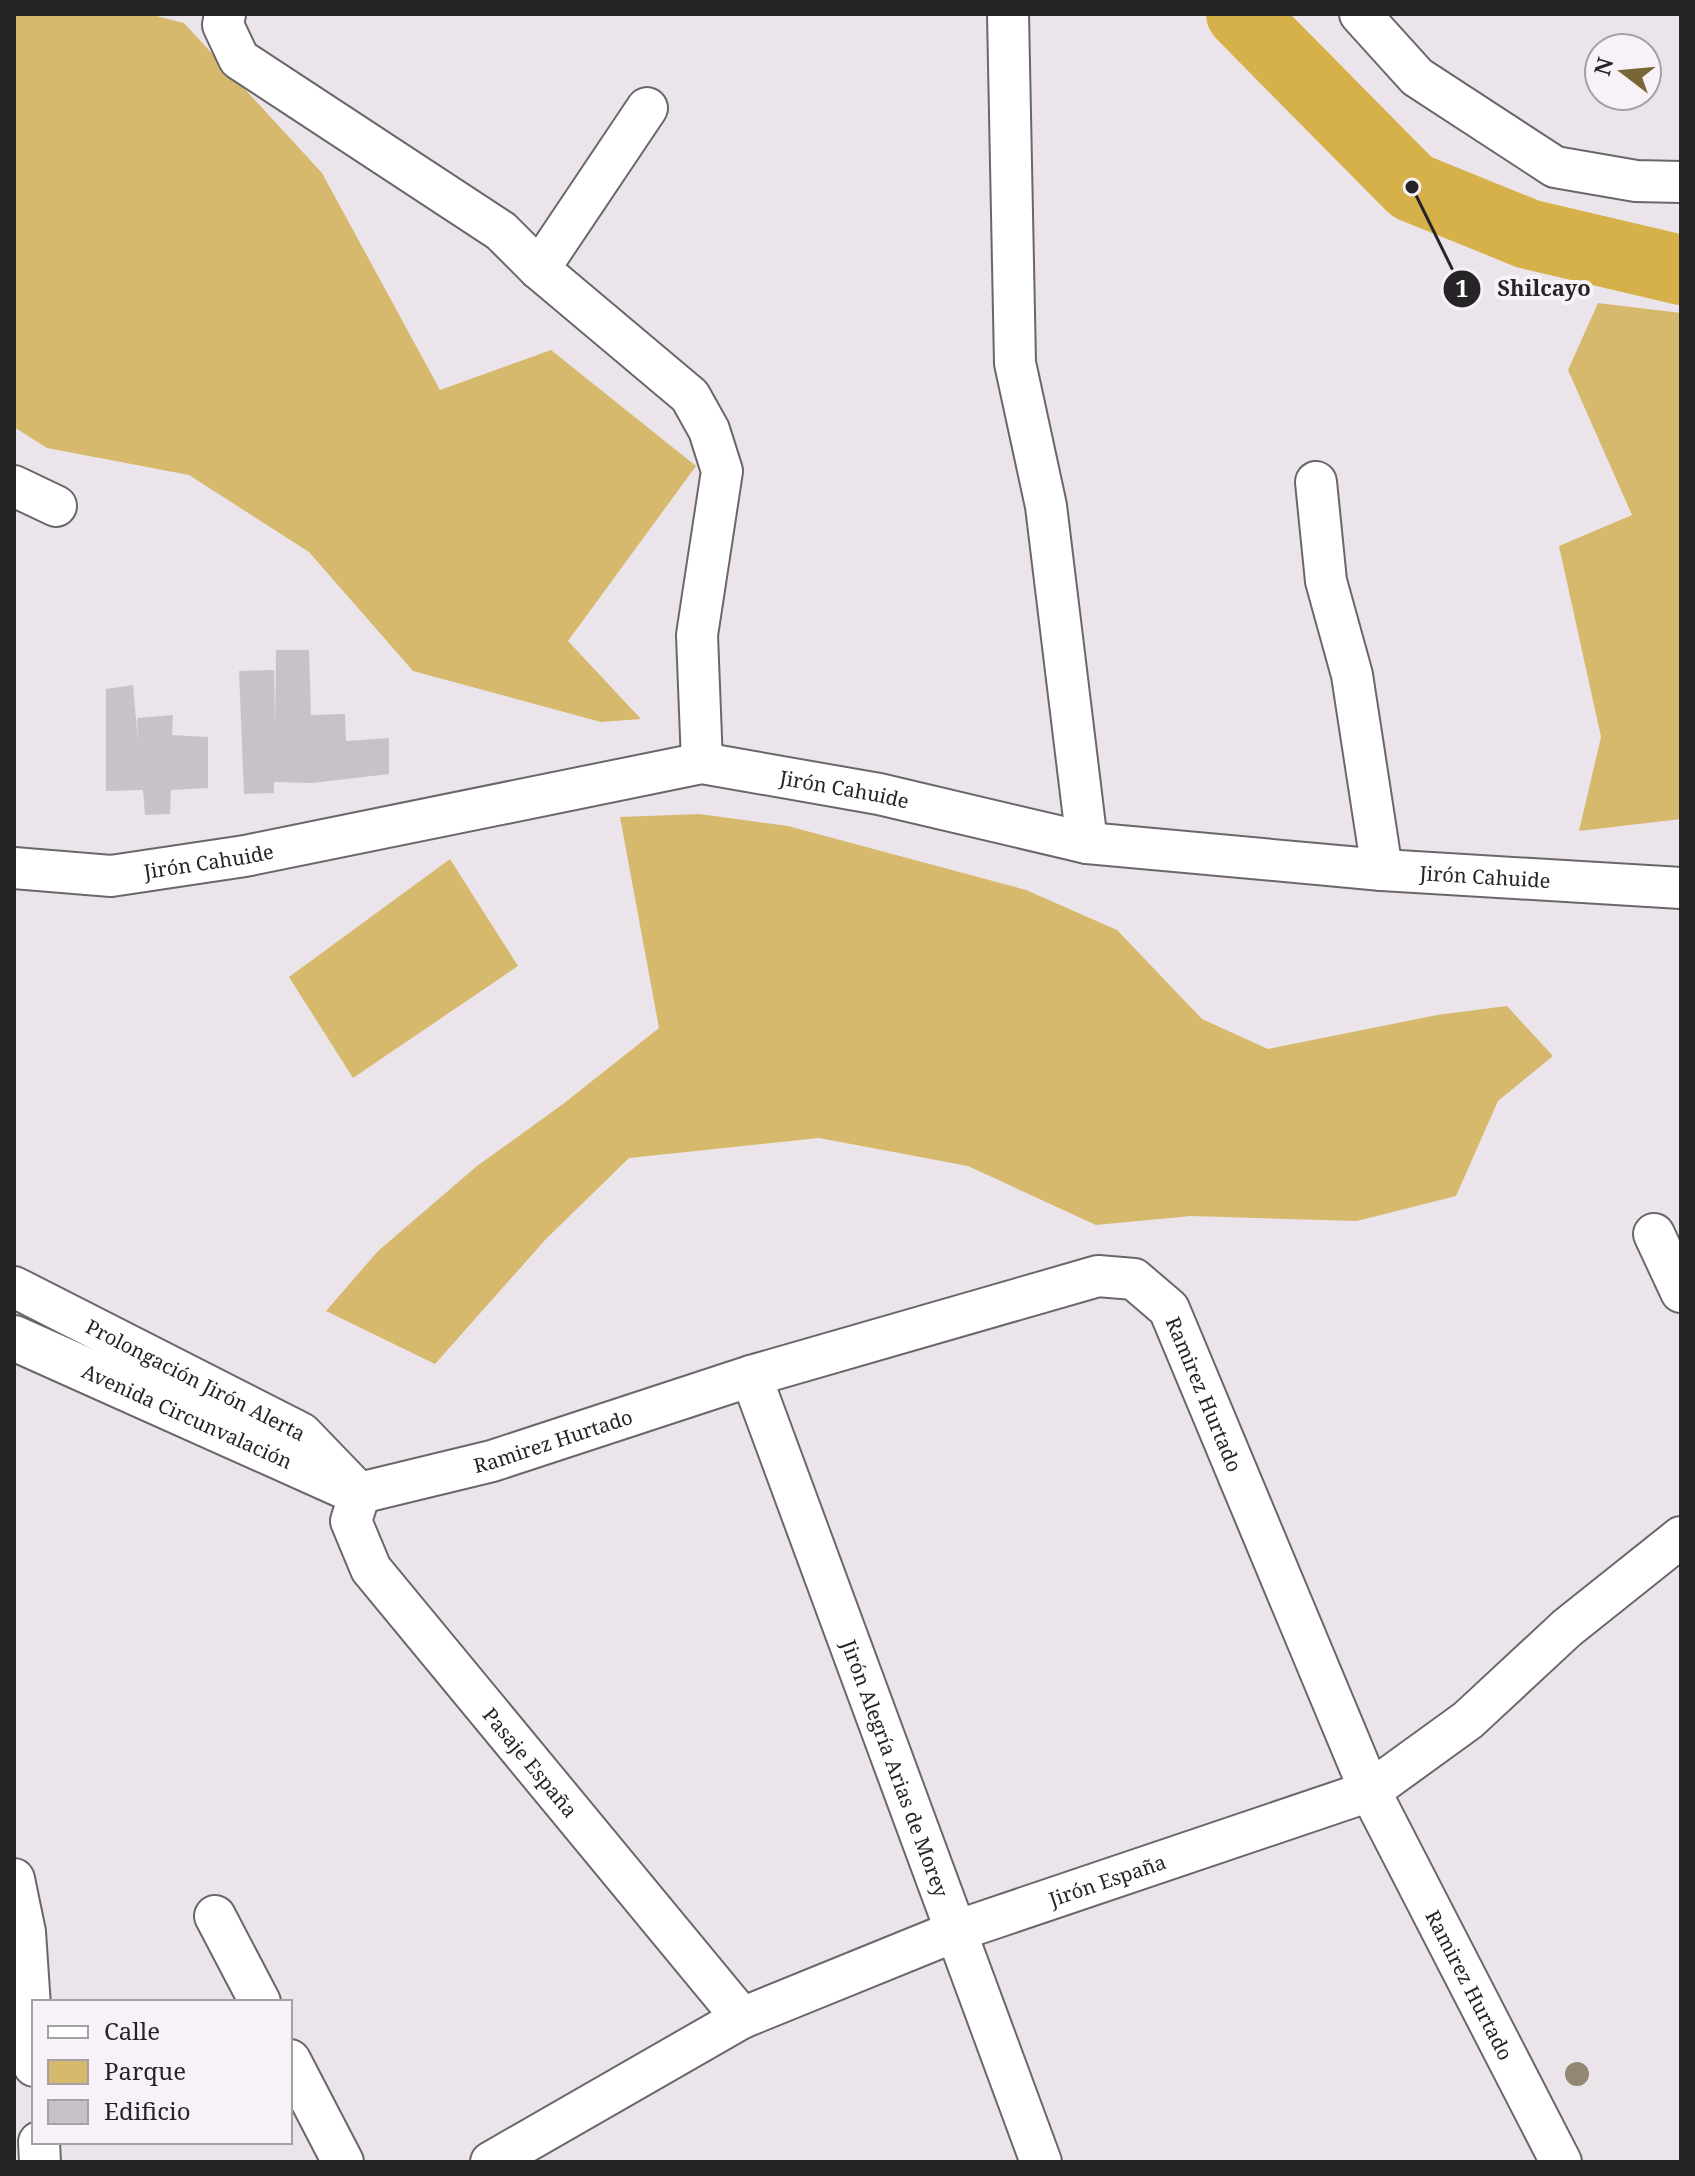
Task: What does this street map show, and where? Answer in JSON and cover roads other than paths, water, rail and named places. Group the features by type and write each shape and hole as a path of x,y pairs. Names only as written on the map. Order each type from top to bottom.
{"main road":[{"name":"Avenida Circunvalación","path":"14,1338 360,1493"}],"street":[{"path":"225,14 223,25 239,59 501,231 539,269 690,396 709,430 722,471 697,635 702,763"},
{"path":"1008,14 1015,363 1046,506 1087,843"},
{"path":"1360,14 1417,77 1555,167 1636,181 1681,182"},
{"path":"539,269 647,108"},
{"path":"1316,482 1326,581 1352,675 1382,870"},
{"path":"14,486 56,506"},
{"name":"Jirón Cahuide","path":"14,868 111,876 245,856 702,763 879,794 1087,843 1382,870 1681,888"},
{"path":"1654,1234 1681,1292"},
{"name":"Ramirez Hurtado","path":"360,1493 492,1461 751,1376 1098,1276 1134,1279 1169,1309 1370,1791 1561,2162"},
{"name":"Prolongación Jirón Alerta","path":"14,1287 301,1433 360,1493"},
{"name":"Jirón Alegría Arias de Morey","path":"751,1376 1041,2162"},
{"name":"Pasaje España","path":"360,1493 351,1521 371,1569 742,2018"},
{"name":"Jirón España","path":"491,2162 742,2018 956,1931 1370,1791 1468,1720 1567,1628 1681,1537"},
{"path":"14,1879 25,1932 32,2036"},
{"path":"215,1916 259,2000"},
{"path":"292,2064 343,2162"}],"waterway":[{"path":"1241,14 1412,187 1528,234 1681,270"}],"place":[{"name":"Shilcayo","path":"1412,187"}]}
